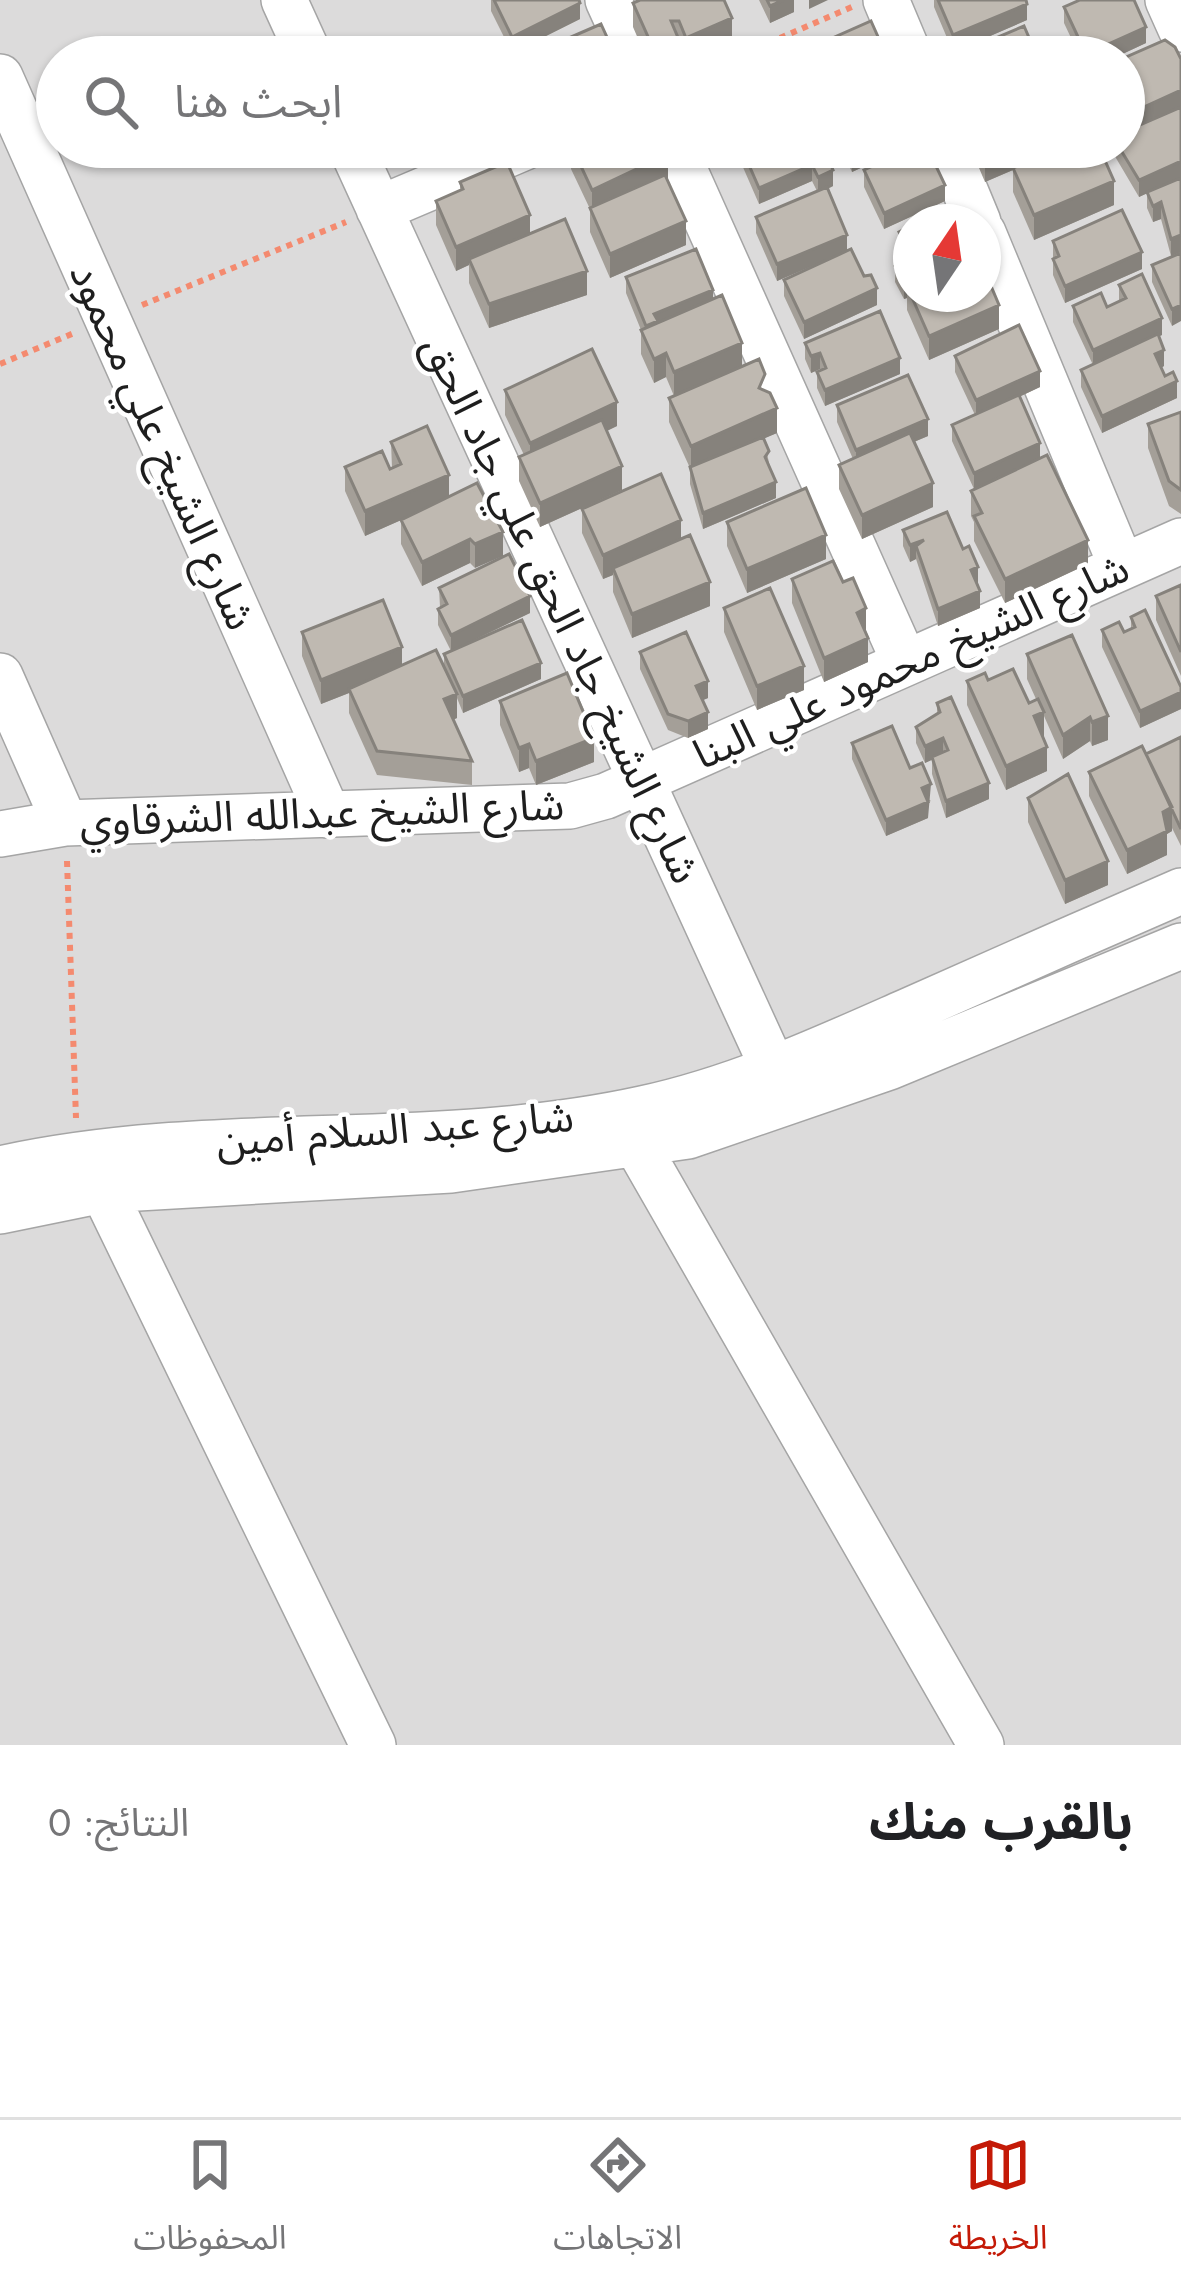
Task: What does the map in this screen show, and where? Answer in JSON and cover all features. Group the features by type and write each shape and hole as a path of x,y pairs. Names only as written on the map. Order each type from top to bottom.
{"street":[{"path":"284,0 300,36"},
{"path":"608,0 624,36"},
{"path":"886,0 901,36"},
{"path":"1168,0 1181,29"},
{"name":"شارع الشيخ علي محمود","path":"0,77 36,160"},
{"name":"شارع الشيخ علي محمود","path":"40,168 328,815"},
{"name":"شارع الشيخ جاد الحق علي جاد الحق","path":"361,168 774,1070"},
{"path":"379,208 475,168"},
{"path":"683,168 905,663"},
{"path":"956,168 971,204"},
{"path":"1001,276 1122,567"},
{"name":"شارع الشيخ محمود علي البنا","path":"641,780 1181,541"},
{"path":"0,676 65,823"},
{"name":"شارع الشيخ عبدالله الشرقاوي","path":"0,834 65,823 570,806 641,780"},
{"name":"شارع عبد السلام أمين","path":"0,1169 77,1151 224,1139 511,1128 640,1109 774,1070 1181,891"},
{"name":"شارع عبد السلام أمين","path":"0,1211 103,1190 451,1170 638,1147 800,1101 1181,946"},
{"path":"638,1147 982,1745"},
{"path":"103,1190 373,1745"}],"path":[{"path":"784,36 867,0"},
{"path":"0,364 379,208"},
{"path":"65,823 77,1151"}],"shaded area":[{"path":"0,0 1181,0 1181,1745 0,1745"}],"building":[{"path":"494,0 579,0 580,3 512,36"},
{"path":"724,0 732,18 691,36 685,36 679,21 671,21 677,36 648,36 633,3"},
{"path":"938,0 1026,0 1027,4 953,35"},
{"path":"1080,0 1134,0 1146,27 1126,36 1078,36 1064,7"},
{"path":"871,21 878,36 837,36"},
{"path":"601,24 606,36 573,36"},
{"path":"1024,26 1028,36 1000,36"},
{"path":"1165,40 1175,47 1181,59 1181,90 1145,106 1145,49"},
{"path":"1181,107 1181,161 1139,180 1132,168 1145,168 1145,123"},
{"path":"493,168 510,168 530,215 456,247 436,201 463,189 460,182"},
{"path":"582,168 638,168 592,190"},
{"path":"750,168 805,168 759,188"},
{"path":"814,168 832,168 833,170 818,177"},
{"path":"937,168 945,185 904,204 893,204 884,213 864,170"},
{"path":"1013,168 1108,168 1114,181 1034,215"},
{"path":"665,175 686,221 610,254 590,208"},
{"path":"1181,178 1181,235 1171,239 1161,202 1153,206 1147,192"},
{"path":"827,187 847,235 777,264 756,217"},
{"path":"1122,210 1142,252 1065,286 1053,259 1059,256 1053,241"},
{"path":"565,219 587,271 489,304 469,259"},
{"path":"696,249 713,290 654,314 658,321 646,326 626,277"},
{"path":"851,249 864,276 871,275 877,288 804,322 784,280"},
{"path":"1181,253 1181,305 1172,309 1152,265"},
{"path":"1142,274 1162,318 1093,350 1073,306 1101,293 1107,307 1126,298 1119,285"},
{"path":"722,295 742,343 674,372 666,353 654,359 641,330"},
{"path":"880,311 900,358 825,390 817,372 826,368 820,353 811,356 805,343"},
{"path":"918,312 983,312 929,336"},
{"path":"1019,325 1040,371 976,400 955,356"},
{"path":"1158,334 1164,350 1155,354 1165,376 1173,372 1177,381 1102,416 1081,370"},
{"path":"592,349 617,402 530,443 505,390"},
{"path":"759,359 765,374 759,388 770,393 777,408 691,446 669,398"},
{"path":"908,375 928,419 856,450 837,405"},
{"path":"1019,395 1040,443 974,473 952,425"},
{"path":"1181,412 1181,490 1169,481 1148,424"},
{"path":"602,420 622,466 540,503 519,457"},
{"path":"427,426 449,475 365,511 345,467 382,451 390,469 401,464 391,442"},
{"path":"910,433 933,483 862,515 839,465"},
{"path":"763,437 769,451 765,457 776,482 703,513 690,467"},
{"path":"1047,455 1088,540 1005,579 974,516 982,513 971,491"},
{"path":"661,474 681,520 603,555 582,509"},
{"path":"477,483 503,532 475,544 470,539 422,562 401,520"},
{"path":"806,488 826,535 747,569 727,522"},
{"path":"947,512 963,549 969,546 978,567 971,570 980,591 938,609 916,546 924,540 910,545 903,530"},
{"path":"690,535 710,582 632,614 613,568"},
{"path":"509,554 530,596 451,635 438,609 447,604 439,588"},
{"path":"833,561 843,582 853,578 866,608 857,613 868,638 824,658 792,579"},
{"path":"1181,585 1181,652 1156,596"},
{"path":"770,588 804,666 757,686 724,608"},
{"path":"383,600 402,647 321,680 302,632"},
{"path":"1145,610 1181,692 1140,711 1102,630 1119,622 1124,632 1135,627 1131,617"},
{"path":"522,620 541,663 463,696 444,654"},
{"path":"686,632 708,681 696,686 708,712 688,721 668,714 640,652"},
{"path":"1072,635 1108,716 1092,722 1090,717 1063,735 1027,654"},
{"path":"436,650 457,694 444,699 472,761 377,751 349,689"},
{"path":"1013,669 1029,703 1038,699 1044,712 1034,716 1047,747 1006,766 967,681 985,673 988,680"},
{"path":"567,673 594,738 536,761 529,744 519,748 500,701"},
{"path":"951,697 989,783 946,801 932,757 948,750 943,738 925,746 916,727 940,712 937,703"},
{"path":"892,726 910,768 922,763 931,784 922,788 928,802 886,820 852,743"},
{"path":"1181,737 1181,829 1146,754"},
{"path":"1142,746 1172,807 1163,812 1167,831 1127,850 1089,772"},
{"path":"1068,774 1108,861 1065,880 1028,798"}]}
